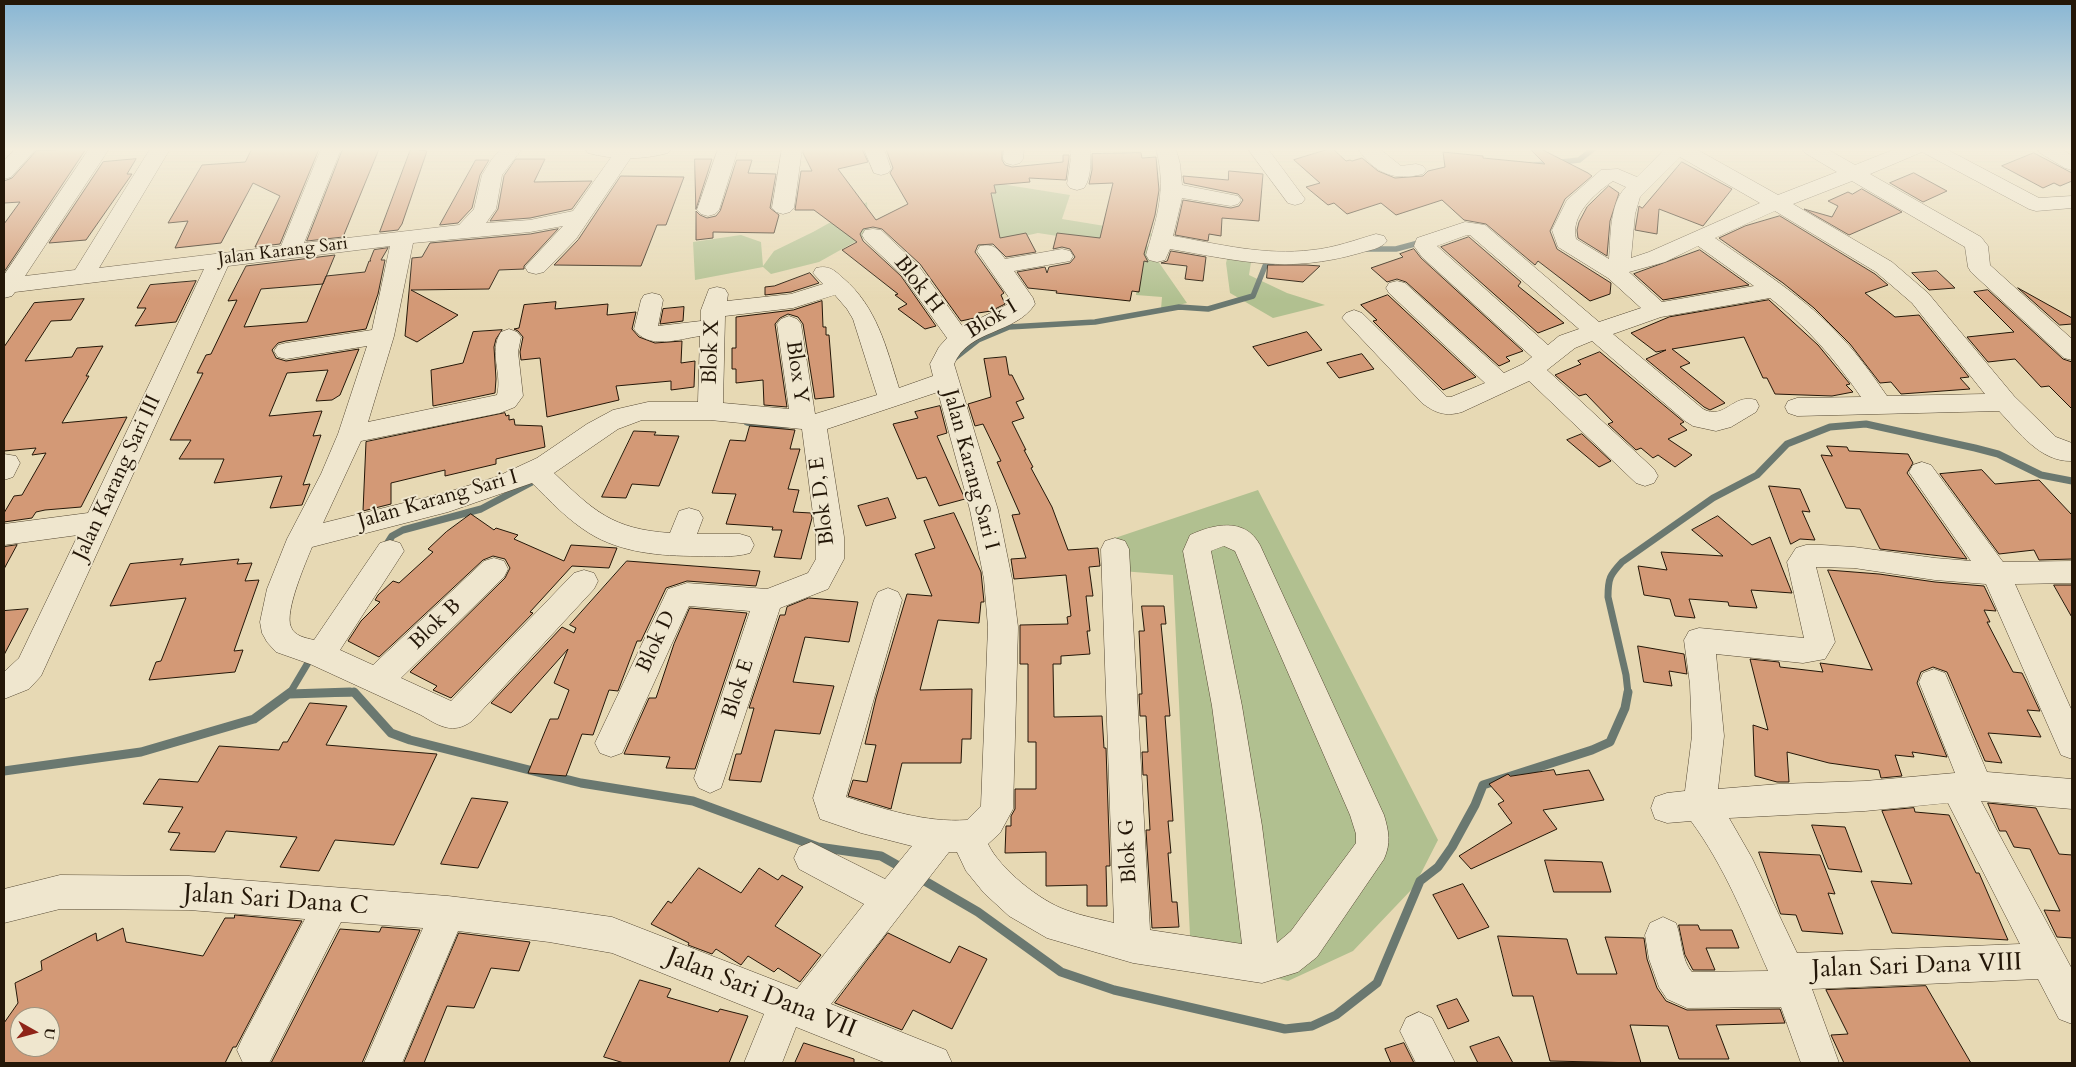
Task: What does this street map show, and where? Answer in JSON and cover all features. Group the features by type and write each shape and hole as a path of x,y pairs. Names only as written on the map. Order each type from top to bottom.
{"street":[{"path":"5,288 65,199"},
{"path":"83,275 130,199"},
{"path":"290,251 311,199"},
{"path":"465,231 480,217 485,209 487,199"},
{"path":"536,267 561,241 591,199"},
{"path":"708,210 712,199"},
{"path":"783,208 784,199"},
{"path":"1172,199 1159,248 1285,259 1324,255 1376,241"},
{"path":"1224,199 1231,200"},
{"path":"1580,199 1574,204 1563,230 1566,242 1614,268 1657,310"},
{"path":"1614,268 1628,199"},
{"path":"1768,199 1884,267 1902,280 1946,327 2005,402 2064,451"},
{"path":"1614,268 1644,262 1790,199"},
{"path":"1898,199 1973,242 1977,246 1979,267 1984,273 2072,352"},
{"path":"2026,199 2036,204 2072,202"},
{"name":"Jalan Karang Sari","path":"5,288 83,275 465,231 530,226 579,216"},
{"path":"1637,468 1425,244 1470,228 1477,230 1701,420 1720,422 1748,406"},
{"name":"Blok H","path":"873,235 910,270 960,339"},
{"path":"1699,237 1793,304 1828,336 1880,405"},
{"path":"403,238 382,336 351,434 334,474 301,539 281,588 276,606 277,634 286,643 377,680 449,716 455,716 461,712 584,581"},
{"name":"Blok I","path":"960,339 1024,304 1022,298 994,259 1062,256"},
{"name":"Jalan Karang Sari III","path":"4,686 18,680 30,667 220,259"},
{"path":"652,300 646,329 652,334 714,310 793,301 831,279 859,309 867,326 891,400"},
{"path":"1397,288 1502,385"},
{"path":"1354,318 1441,405 1453,406 1502,385 1540,364 1567,342 1596,331 1657,310 1774,290"},
{"name":"Blok X","path":"710,410 714,310"},
{"name":"Blox Y","path":"790,324 809,422"},
{"path":"286,351 382,336"},
{"path":"351,434 500,404 511,396 506,352 509,337"},
{"path":"946,381 942,364 944,354 960,339"},
{"name":"Jalan Karang Sari I","path":"301,539 498,487 535,471 596,429 637,412 710,410 809,422 891,400 946,381 965,440 984,510 998,579 1003,627 997,809 990,823 979,832 928,860"},
{"path":"1797,407 2005,402"},
{"name":"Blok D, E","path":"768,601 818,581 830,559 830,537 809,422"},
{"path":"535,471 586,518 611,532 642,540 679,545 740,545"},
{"path":"1922,472 1995,572 2072,745"},
{"path":"679,545 689,518"},
{"path":"4,534 98,522"},
{"path":"811,858 978,860 996,882 1021,904 1059,926 1133,944 1262,966 1285,959 1304,944 1372,848 1373,834 1367,815 1246,545 1238,537 1230,534 1209,538 1200,543 1197,551 1227,706 1245,826 1262,966"},
{"name":"Blok G","path":"1116,549 1133,944"},
{"path":"321,656 390,551"},
{"path":"1684,808 1708,736 1699,640 1803,651 1814,650 1820,642 1801,562 1806,556 1856,559 1938,569 1995,572 2072,572"},
{"name":"Blok B","path":"377,680 494,568"},
{"name":"Blok D","path":"611,743 678,597 687,594 768,601"},
{"path":"888,600 829,798 832,808 846,812 928,860"},
{"name":"Blok E","path":"710,778 768,601"},
{"path":"1934,682 1967,787 2048,961 2072,1006"},
{"path":"1684,808 1779,799 1865,796 1967,787 2072,794"},
{"path":"1684,808 1722,836 1740,870 1790,981 1820,1063"},
{"path":"763,1063 795,1007 851,948 928,860"},
{"name":"Jalan Sari Dana C","path":"4,906 38,896 79,891 189,893 448,914 549,925"},
{"path":"256,1050 331,905"},
{"path":"383,1063 448,914"},
{"name":"Jalan Sari Dana VII","path":"549,925 612,935 933,1063"},
{"name":"Jalan Sari Dana VIII","path":"1663,935 1672,976 1676,983 1687,990 2048,961"},
{"path":"1419,1031 1436,1063"}],"green space":[{"path":"991,199 1069,199 1062,219 1160,235 1142,238 1187,303 1161,309 1162,297 1136,295 1142,249 1038,233 975,247 986,222"},
{"path":"867,202 869,234 819,262 771,274 763,267 695,280 693,242 741,235 761,242 763,266 774,251"},
{"path":"1230,248 1252,256 1249,275 1287,293 1325,305 1273,318 1230,293 1226,263"},
{"path":"1258,490 1438,840 1414,887 1353,951 1288,981 1191,957 1173,575 1121,571 1106,541"}],"building":[{"path":"4,199 53,199 4,272 4,224 20,202 4,203"},
{"path":"78,199 115,199 86,240 49,243"},
{"path":"182,199 245,199 221,243 175,248 188,221 168,223"},
{"path":"279,199 299,199 280,244 255,247"},
{"path":"324,199 359,199 343,237 307,241"},
{"path":"392,199 411,199 398,230 380,232"},
{"path":"455,199 474,199 472,208 458,223 440,225"},
{"path":"500,199 579,199 572,209 530,218 490,221 498,209"},
{"path":"606,199 676,199 666,225 657,225 641,266 554,265 578,240"},
{"path":"696,199 699,199 696,209"},
{"path":"724,199 772,199 770,208 779,215 774,233 713,232 713,238 696,240 696,211 707,218 716,216"},
{"path":"797,199 860,199 876,220 908,204 905,199 992,199 1000,238 1026,233 1036,252 1006,257 993,244 978,245 975,252 1004,293 1001,295 1005,304 991,311 978,313 979,317 961,321 920,264 882,229 873,227 863,229 860,234 863,241 901,276 936,326 925,329 898,309 907,304 895,295 898,294 842,250 857,242 814,210 795,210"},
{"path":"1109,199 1158,199 1144,254 1148,262 1144,261 1139,292 1132,291 1130,301 1028,288 1017,272 1045,267 1047,273 1049,267 1070,263 1075,257 1070,249 1062,247 1053,249 1057,233 1100,238"},
{"path":"1242,199 1261,199 1259,221 1222,218 1221,236 1209,234 1208,241 1175,235 1183,200 1231,208 1239,206"},
{"path":"1320,199 1565,199 1550,231 1557,249 1611,283 1610,294 1590,301 1538,261 1535,265 1486,224 1464,220 1442,200 1396,215 1381,203 1347,214 1334,203 1328,205"},
{"path":"1596,199 1617,199 1610,221 1607,256 1578,238 1579,222 1587,207"},
{"path":"1650,199 1724,199 1703,226 1659,209 1657,234 1635,230 1639,206 1642,208"},
{"path":"1833,199 1879,199 1902,212 1849,235 1804,209 1832,217 1838,206 1828,201"},
{"path":"1917,199 1930,199 1923,202"},
{"path":"1780,216 1875,274 1888,285 1865,293 1895,317 1919,315 1969,377 1960,378 1970,389 1901,394 1891,382 1880,383 1850,344 1814,308 1783,283 1719,238 1745,226"},
{"path":"558,229 524,266 524,269 499,270 489,289 411,290 458,315 417,342 405,336 412,258 422,257 430,243 530,234"},
{"path":"1469,237 1521,282 1518,286 1564,323 1538,333 1441,247"},
{"path":"388,248 381,260 385,260 378,294 366,329 286,341 278,343 272,350 276,358 286,361 359,349 340,395 332,400 316,401 328,370 287,373 269,416 322,411 313,436 321,435 303,485 310,484 302,505 270,508 282,476 214,483 224,459 179,459 191,440 170,440 203,373 197,373 206,355 211,354 237,300 228,301 246,266 335,255 326,276 365,272 374,250","holes":["323,284 307,322 244,327 261,289"]},
{"path":"1414,249 1421,258 1523,351 1506,357 1510,361 1499,366 1406,282 1397,279 1387,282 1371,268 1403,257 1400,254"},
{"path":"1700,250 1749,285 1663,300 1634,274"},
{"path":"1171,251 1206,257 1203,281 1185,279 1187,266 1161,263 1167,261"},
{"path":"1268,265 1320,266 1303,282 1267,278"},
{"path":"1937,271 1955,288 1929,290 1912,273"},
{"path":"810,273 819,283 791,292 765,295 765,287 774,286"},
{"path":"196,281 176,322 135,326 146,308 137,308 150,285"},
{"path":"2018,288 2072,318 2072,324 2060,325"},
{"path":"1988,290 2063,359 2072,362 2072,409 2049,386 2041,387 2015,359 1988,362 1967,337 2014,332 1974,292"},
{"path":"1388,295 1476,377 1443,390 1373,321 1377,320 1361,305"},
{"path":"84,299 71,320 51,321 25,361 72,357 77,348 103,346 86,376 89,376 62,423 127,417 81,507 45,510 36,512 32,518 4,522 4,513 14,496 22,495 46,453 32,455 36,448 4,451 4,347 34,303"},
{"path":"1769,300 1818,345 1850,384 1846,385 1853,392 1832,396 1775,394 1767,378 1763,378 1744,337 1672,349 1690,363 1680,367 1725,403 1710,410 1646,359 1666,350 1656,352 1631,333 1669,317"},
{"path":"822,301 823,327 826,327 826,335 829,335 834,397 815,399 803,324 798,317 788,314 780,318 775,324 787,407 764,405 763,380 736,383 736,369 732,369 732,348 736,348 736,317 793,310"},
{"path":"556,302 555,309 608,304 607,315 636,312 632,329 639,337 655,343 682,341 681,363 695,361 694,387 671,390 671,381 616,386 619,400 547,417 540,358 521,360 520,352 523,337 514,329 519,328 524,305"},
{"path":"684,307 683,321 660,324 663,309"},
{"path":"502,330 496,339 494,347 495,393 433,406 431,370 463,363 473,332"},
{"path":"1307,332 1322,350 1268,366 1253,347"},
{"path":"1600,352 1684,422 1680,424 1687,430 1668,439 1692,455 1675,467 1658,455 1653,458 1641,448 1636,450 1608,424 1613,422 1586,394 1579,396 1555,375 1581,364 1578,361"},
{"path":"1362,354 1374,369 1339,378 1327,363"},
{"path":"1006,357 1009,375 1012,375 1024,399 1016,402 1024,418 1012,422 1026,450 1024,450 1033,467 1031,468 1052,507 1068,550 1098,548 1100,566 1089,567 1093,596 1086,596 1090,631 1087,631 1090,654 1061,656 1061,664 1053,664 1054,717 1102,716 1104,748 1106,748 1110,866 1106,866 1107,906 1087,906 1087,885 1046,886 1046,852 1005,853 1006,826 1011,826 1011,816 1015,809 1015,789 1036,789 1036,742 1028,742 1028,664 1020,664 1020,625 1068,624 1067,617 1071,616 1066,575 1014,579 1011,559 1026,558 1012,515 1020,514 997,462 1001,461 983,424 975,426 968,404 991,397 984,359"},
{"path":"940,406 947,433 937,436 965,499 939,506 926,477 917,479 893,424 918,418 915,412"},
{"path":"505,413 506,416 509,415 509,420 514,419 515,425 542,426 545,447 496,459 496,464 445,476 445,470 391,483 391,504 363,511 366,442"},
{"path":"750,426 795,430 790,449 800,449 788,489 799,490 793,512 811,513 812,518 801,559 774,557 782,530 772,530 773,527 726,524 736,494 712,493 730,440 745,441"},
{"path":"634,431 656,432 654,435 679,436 659,486 632,484 626,498 602,497"},
{"path":"1582,434 1611,461 1599,467 1567,440"},
{"path":"1827,446 1847,447 1849,451 1908,454 1913,463 1907,473 1967,559 1880,549 1860,509 1846,508 1821,455 1832,456"},
{"path":"1982,470 1995,484 2039,480 2072,515 2072,559 2039,560 2034,550 1999,554 1940,474"},
{"path":"1769,486 1800,489 1810,512 1802,511 1815,540 1800,539 1791,544"},
{"path":"888,498 896,518 866,526 858,506"},
{"path":"954,513 981,572 984,602 981,602 979,623 938,620 920,690 972,689 971,739 962,739 961,763 902,763 891,809 848,796 853,780 867,782 876,745 865,744 876,698 907,594 932,596 915,554 935,548 924,521"},
{"path":"471,514 494,530 496,528 518,535 514,539 564,561 571,545 617,548 609,568 572,566 530,612 533,613 451,698 433,690 437,686 410,672 505,578 510,568 505,559 493,556 483,560 379,657 348,641 361,621 380,602 375,600 378,595 393,581 399,583 433,552 428,549 446,532"},
{"path":"1718,516 1752,545 1770,537 1792,593 1751,590 1757,608 1729,606 1728,602 1689,599 1695,618 1675,616 1670,599 1644,595 1638,566 1667,570 1661,552 1723,556 1692,530"},
{"path":"17,545 4,569 4,547"},
{"path":"183,559 180,565 239,559 237,564 252,563 245,581 259,580 234,651 243,650 235,672 149,680 156,662 161,661 186,598 110,606 130,564"},
{"path":"627,561 760,571 756,586 687,581 666,588 641,641 637,641 618,691 609,690 593,735 582,734 566,776 528,773 550,719 558,719 569,690 554,683 568,649 511,713 491,703 562,627 574,633 576,628 570,625"},
{"path":"1828,570 1984,586 1996,611 1984,610 1990,622 1987,622 2013,672 2022,673 2027,683 2040,711 2027,710 2041,737 1988,733 2002,763 1985,761 1947,672 1933,667 1921,672 1917,683 1947,757 1912,752 1914,757 1895,755 1902,776 1881,778 1879,770 1829,763 1787,752 1789,782 1777,782 1755,776 1753,725 1768,730 1750,659 1779,662 1780,667 1823,672 1820,663 1872,670"},
{"path":"2054,585 2072,585 2072,617"},
{"path":"809,598 858,602 849,642 805,637 793,682 834,686 820,734 775,730 761,782 729,780 736,754 741,754 754,708 749,708 780,615 785,615 787,607"},
{"path":"1142,606 1164,606 1166,624 1161,624 1170,716 1165,716 1173,821 1168,821 1171,853 1168,853 1172,902 1177,902 1179,927 1152,928 1146,830 1150,830 1147,775 1143,775 1142,752 1148,752 1146,716 1140,716 1139,694 1142,694 1139,631 1144,631"},
{"path":"690,608 747,613 695,769 666,768 670,757 624,754 649,698 656,698 674,644"},
{"path":"28,609 4,655 4,611"},
{"path":"1638,646 1684,654 1687,674 1669,671 1672,686 1644,682"},
{"path":"310,703 347,706 326,745 437,754 394,845 335,840 319,871 280,867 297,837 226,831 215,852 170,850 180,833 168,832 183,807 143,804 159,779 198,782 219,746 279,750 283,742 287,742"},
{"path":"1554,770 1556,775 1589,770 1604,800 1543,810 1557,829 1471,869 1459,856 1512,823 1498,804 1504,801 1489,784 1508,774 1510,776"},
{"path":"472,798 508,802 478,868 441,864"},
{"path":"1988,803 2036,808 2059,854 2072,855 2072,938 2057,937 2044,910 2060,911 2030,849 2014,847 2006,831 2000,831"},
{"path":"1914,808 1915,812 1949,815 1976,873 1979,873 2008,940 1892,933 1871,881 1912,884 1882,811"},
{"path":"1812,825 1845,827 1862,872 1829,869"},
{"path":"1759,852 1820,855 1835,894 1828,893 1843,934 1802,931 1796,915 1781,914"},
{"path":"1545,860 1602,862 1611,892 1554,892"},
{"path":"699,868 741,893 759,868 778,880 782,875 803,887 775,926 821,955 800,982 778,968 774,972 748,956 741,965 716,949 712,954 688,945 689,943 651,924 668,901 671,903"},
{"path":"1463,884 1489,927 1458,939 1433,895"},
{"path":"235,915 302,921 236,1047 233,1047 225,1063 4,1063 4,1023 10,1014 10,1057 60,1057 60,1007 15,1007 18,1003 15,983 42,970 41,961 96,933 97,941 123,928 126,942 203,956 225,918 234,918"},
{"path":"1679,925 1698,925 1700,930 1732,930 1739,948 1706,948 1715,970 1693,970 1685,955"},
{"path":"382,927 420,930 362,1063 271,1063 340,929 379,932"},
{"path":"459,933 530,942 519,971 491,968 474,1008 447,1006 424,1063 404,1063"},
{"path":"888,933 950,963 959,946 987,959 952,1029 913,1010 902,1030 835,1003"},
{"path":"1498,936 1567,939 1577,974 1617,974 1605,937 1644,938 1647,959 1657,988 1666,1001 1687,1010 1780,1009 1785,1023 1716,1025 1729,1059 1679,1059 1668,1026 1630,1025 1641,1063 1550,1061 1533,996 1513,996"},
{"path":"640,980 671,989 667,997 718,1012 720,1009 748,1016 729,1063 624,1063 604,1057"},
{"path":"1926,986 1971,1063 1844,1063 1831,1035 1848,1034 1826,990"},
{"path":"1457,999 1469,1021 1448,1029 1437,1006"},
{"path":"1499,1037 1513,1063 1478,1063 1470,1047"},
{"path":"804,1043 854,1059 854,1063 795,1063"},
{"path":"1404,1043 1414,1063 1391,1063 1385,1049"}],"waterway":[{"path":"1364,249 1396,249 1422,242"},
{"path":"955,358 978,340 1009,327 1095,322 1179,307 1208,309 1253,296 1265,266 1277,260"},
{"path":"747,422 763,426 788,425"},
{"path":"1628,692 1626,675 1608,597 1609,581 1612,574 1622,562 1713,498 1757,475 1787,444 1830,427 1866,424 1998,454 2041,475 2072,481"},
{"path":"385,547 392,536 403,530 481,509 534,481"},
{"path":"290,693 312,656"},
{"path":"320,693 350,692"},
{"path":"918,877 978,912 1061,972 1114,990 1285,1029 1312,1026 1336,1015 1377,983 1420,881 1438,867 1452,847 1475,805 1483,785 1592,750 1610,742 1625,708 1628,692"},
{"path":"4,771 141,752 254,719 290,693"},
{"path":"310,693 320,693"},
{"path":"290,694 320,693"},
{"path":"320,693 355,693"},
{"path":"355,693 391,733 410,740 581,783 693,801 818,847 881,856 904,869"}]}
